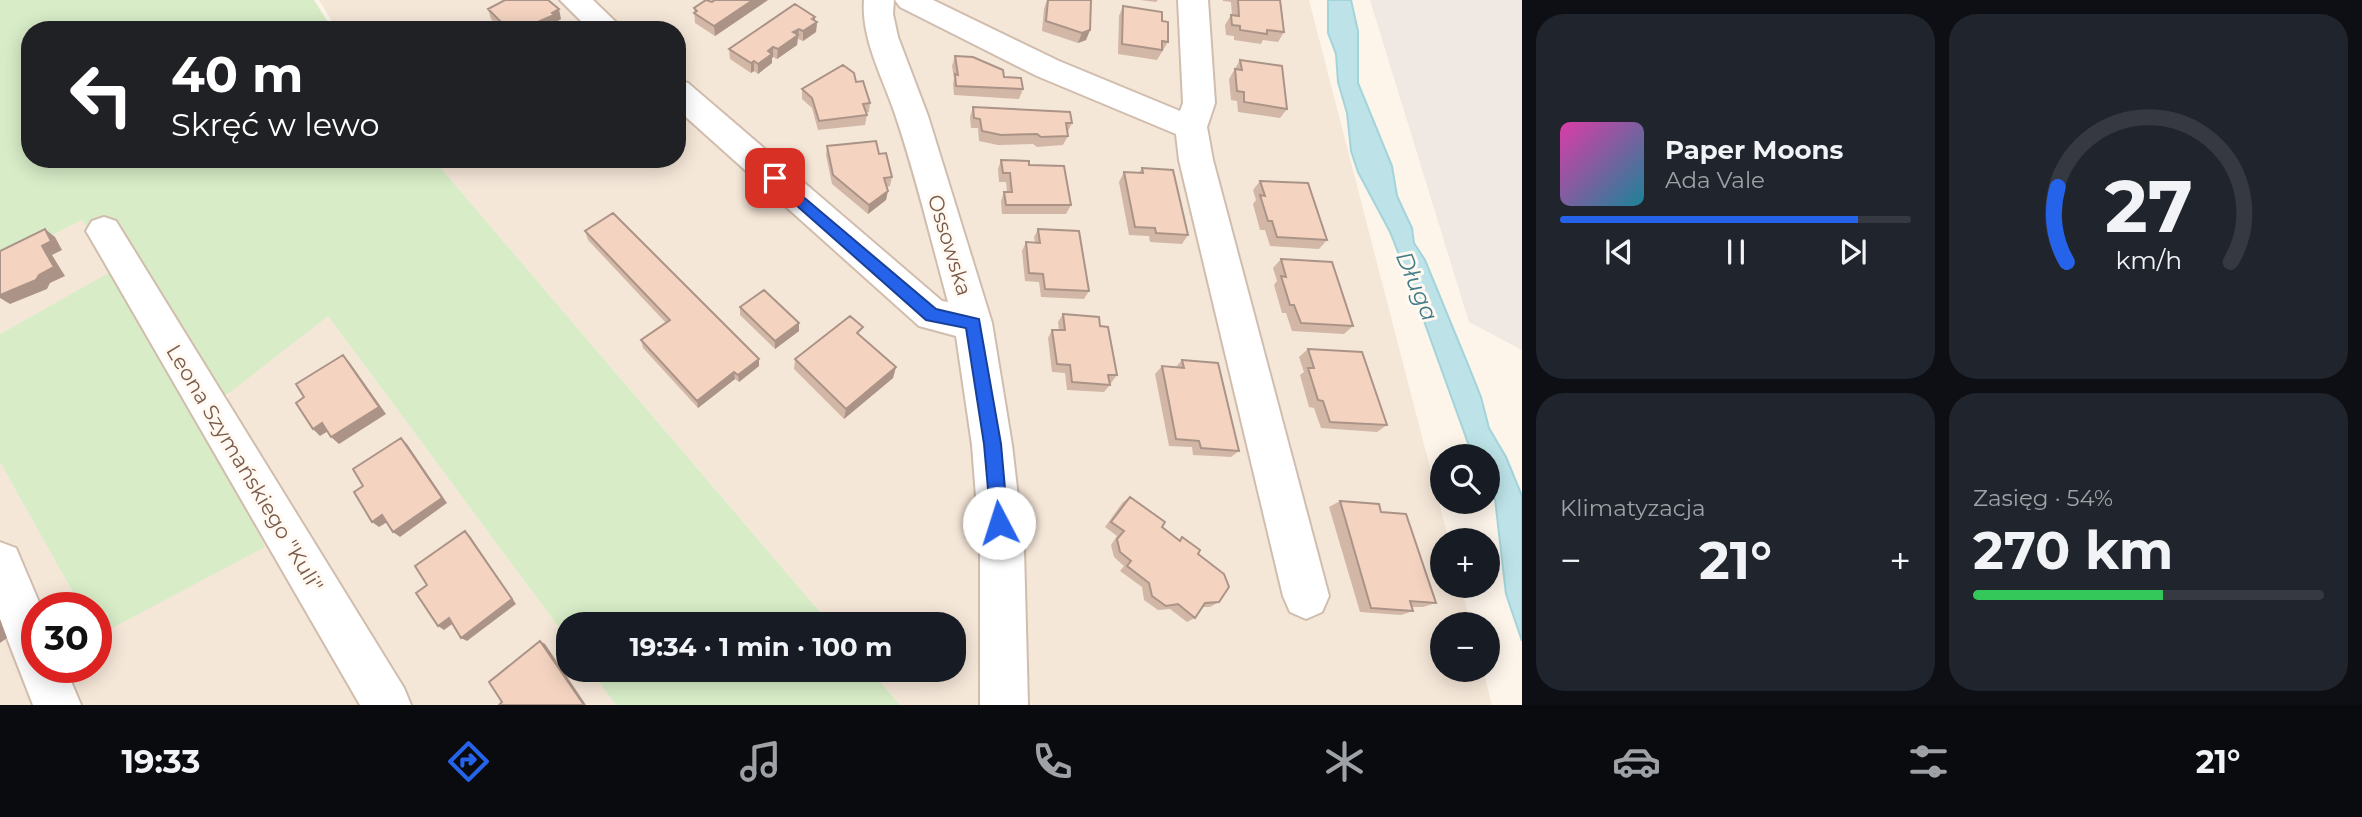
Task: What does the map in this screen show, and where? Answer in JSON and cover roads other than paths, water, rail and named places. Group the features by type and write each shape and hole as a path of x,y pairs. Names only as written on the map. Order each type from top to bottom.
{"street":[{"path":"575,0 599,21"},
{"name":"Ossowska","path":"879,0 878,14 883,37 912,116 973,323 992,444 1002,549 1004,705"},
{"path":"910,0 1016,53 1158,116 1191,127"},
{"path":"1193,0 1199,103 1191,127 1196,160 1306,596"},
{"path":"686,99 932,315 973,323"},
{"name":"Leona Szymańskiego \"Kuli\"","path":"104,231 387,705"},
{"path":"0,564 21,615"},
{"path":"48,683 57,705"}],"water":[{"name":"Długa","path":"1328,0 1351,0 1358,31 1358,83 1392,166 1397,196 1412,228 1414,243 1425,260 1481,397 1489,428 1498,444 1468,443 1390,232 1358,172 1351,151 1347,113 1338,82 1336,54 1328,33"},
{"path":"1500,447 1522,496 1522,641 1506,594 1498,528"}]}
